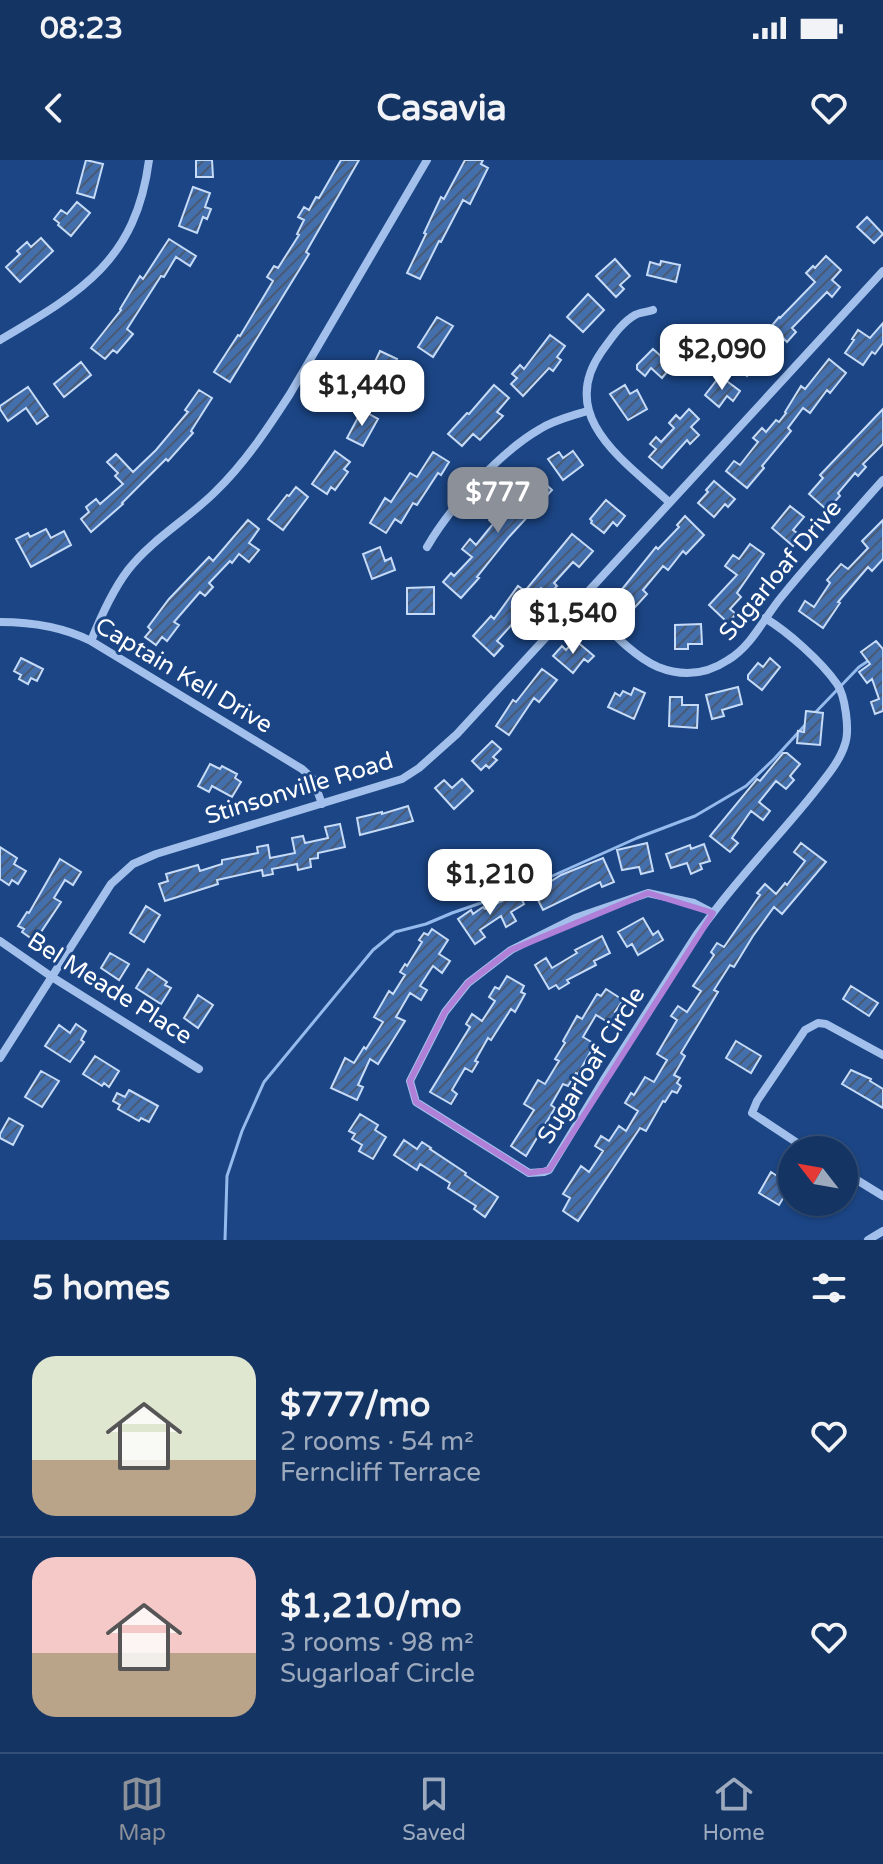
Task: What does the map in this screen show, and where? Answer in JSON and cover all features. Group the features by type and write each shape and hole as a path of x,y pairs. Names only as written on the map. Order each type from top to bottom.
{"street":[{"path":"0,340 61,304 101,271 117,250 137,210 149,160"},
{"path":"91,641 102,612 129,569 217,490 266,432 427,160"},
{"name":"Stinsonville Road","path":"0,1058 111,884 133,864 188,843 402,779 419,768 457,734 883,271"},
{"path":"653,310 636,314 614,334 594,363 587,387 587,411 597,432 613,450 669,502"},
{"path":"427,547 440,524 519,443 542,427 587,411"},
{"name":"Sugarloaf Drive","path":"579,600 624,642 657,667 690,674 714,668 744,648 765,618 883,480"},
{"name":"Sugarloaf Circle","path":"713,913 694,903 648,893 575,918 511,950 468,983 445,1012 410,1081 416,1102 529,1173 549,1170 697,934 807,801 834,766 846,742 847,717 839,686 781,628 765,618"},
{"name":"Captain Kell Drive","path":"0,622 72,631 91,641 302,769 313,779 322,804"},
{"name":"Bel Meade Place","path":"0,941 199,1069"},
{"path":"788,1136 752,1113 805,1030 818,1023 826,1024 883,1055"},
{"path":"858,1181 883,1196"},
{"path":"868,1240 883,1231"}],"highlighted area":[{"path":"648,893 713,913 549,1170 529,1173 416,1102 410,1081 445,1012 468,983 511,950"}],"building":[{"path":"86,160 103,164 94,198 77,193"},
{"path":"196,160 212,160 213,177 196,177"},
{"path":"341,160 359,160 306,252 309,254 230,382 214,372 273,281 267,277 274,266 278,268 299,235 304,220 298,217 304,207 309,210 316,197 319,198"},
{"path":"465,160 483,160 481,164 488,168 470,204 463,200 420,279 407,273 441,197 444,199"},
{"path":"193,187 210,193 205,207 211,209 207,219 203,217 197,233 179,226"},
{"path":"77,202 90,213 71,236 54,219 61,210 67,214"},
{"path":"867,217 883,234 874,243 857,227"},
{"path":"41,238 53,251 20,282 6,267 27,242 31,247"},
{"path":"169,239 196,256 190,266 176,257 127,329 133,334 117,353 113,350 105,359 91,348"},
{"path":"826,256 841,270 832,280 840,287 832,297 827,292 792,328 796,332 787,342 784,339 761,368 757,365 747,376 733,362 751,342 755,346 815,282 806,273"},
{"path":"615,259 630,276 620,285 624,289 616,297 596,276"},
{"path":"661,261 680,265 676,282 647,275 650,262 660,265"},
{"path":"588,294 604,310 583,332 567,317"},
{"path":"437,317 453,326 433,357 418,347"},
{"path":"883,323 883,343 863,365 845,353 858,330 870,338"},
{"path":"550,335 565,346 557,357 561,360 553,371 549,368 523,396 511,384 517,378 512,374 520,365 524,369"},
{"path":"653,349 672,366 662,378 651,368 645,376 637,369 637,365"},
{"path":"380,351 397,359 395,362 399,364 388,388 383,386 378,396 362,389"},
{"path":"829,359 846,373 830,393 827,390 810,413 803,408 788,428 791,431 747,488 726,471 734,461 740,465 758,442 753,438 762,428 766,432 776,420 779,422 801,386 805,389"},
{"path":"81,362 91,375 64,397 54,384"},
{"path":"720,376 740,391 733,401 727,396 719,407 705,395"},
{"path":"494,385 509,398 497,412 503,416 480,440 473,434 462,446 448,434"},
{"path":"625,385 630,394 637,390 647,409 628,420 610,394"},
{"path":"28,387 48,416 37,424 26,408 8,421 0,406"},
{"path":"199,390 212,398 191,431 193,433 168,461 166,459 91,532 81,519 89,512 86,507 96,499 100,504 123,484 115,476 118,473 107,462 116,454 133,472 188,412 185,410"},
{"path":"689,409 699,419 691,427 699,435 690,444 687,440 662,468 649,457 656,449 650,444 656,437 661,442 674,428 669,423 676,415 680,419"},
{"path":"883,409 883,444 863,464 866,467 858,476 855,473 838,493 840,496 827,510 809,494 823,478 820,475"},
{"path":"362,410 378,419 363,446 347,438"},
{"path":"335,451 350,462 344,469 348,472 335,490 331,487 327,494 312,484"},
{"path":"573,451 583,465 563,480 548,459 559,452 563,458"},
{"path":"433,452 449,462 417,505 413,503 401,523 395,519 386,533 370,523 385,498 391,502 410,473 417,477"},
{"path":"536,475 552,490 509,537 461,598 443,582 451,573 454,576 472,557 462,549 470,539 476,545 493,524 489,520 497,511 502,515 518,494 515,491 523,482 526,486"},
{"path":"714,481 735,499 728,507 725,504 714,517 698,503"},
{"path":"296,487 308,497 283,530 268,519"},
{"path":"606,500 625,516 617,526 613,522 604,533 590,519"},
{"path":"790,506 804,517 793,530 801,536 793,546 772,528"},
{"path":"685,516 704,535 686,554 683,551 668,570 663,566 643,590 647,594 626,617 606,598 614,589 619,593 656,547 658,549 679,527 677,525"},
{"path":"248,520 259,529 249,543 259,550 249,562 239,554 232,563 230,561 209,583 213,587 205,596 200,592 174,622 179,625 167,641 162,637 156,645 145,637 151,630 148,627 169,599 209,557 213,561"},
{"path":"883,520 883,559 872,571 868,567 838,602 823,628 799,611 805,601 814,607 830,583 827,580 841,564 848,569 868,548 862,541"},
{"path":"46,529 51,538 64,531 71,545 31,567 16,539 28,533 30,537"},
{"path":"572,534 593,551 579,567 573,562 554,583 557,586 549,594 541,588 523,612 529,616 523,625 516,620 497,641 503,646 494,656 473,636 491,616 494,619 518,586 525,591"},
{"path":"750,544 764,554 737,593 741,597 730,609 736,614 728,623 709,605 737,575 725,566 733,555 739,559"},
{"path":"380,547 385,561 391,558 395,570 372,579 363,554"},
{"path":"434,587 434,614 407,614 407,588"},
{"path":"701,624 702,644 688,644 688,649 675,649 675,625"},
{"path":"575,640 594,656 588,662 584,659 573,673 553,656 562,646 566,650"},
{"path":"876,641 883,649 883,711 875,714 871,702 879,699 872,679 867,683 859,672 870,664 861,652"},
{"path":"21,658 43,669 37,681 31,678 28,684 19,679 21,675 14,671"},
{"path":"770,658 780,667 762,690 748,679 748,675 758,663 763,667"},
{"path":"542,669 557,680 539,702 534,698 509,735 496,726 513,700 516,702"},
{"path":"738,687 742,704 722,710 724,716 712,719 706,695"},
{"path":"634,688 645,693 634,719 608,707 615,693 620,696 623,691 631,695"},
{"path":"670,697 682,697 682,705 698,705 697,728 669,726"},
{"path":"806,711 823,713 820,745 797,743 798,731 804,732"},
{"path":"492,741 501,749 493,757 497,760 489,768 486,765 481,770 472,761"},
{"path":"783,753 800,764 790,776 794,780 786,789 776,781 759,802 770,811 763,820 751,811 732,838 738,843 730,852 710,836"},
{"path":"210,764 237,774 235,778 241,782 232,797 212,786 209,792 198,786"},
{"path":"462,779 473,791 454,809 435,788 444,780 452,788"},
{"path":"408,806 413,821 360,835 357,818"},
{"path":"340,824 345,847 318,853 318,858 310,859 311,867 298,870 297,864 272,869 273,874 263,876 262,870 217,880 218,884 165,901 159,884 168,881 166,874 198,865 200,871 222,864 222,860 258,853 257,847 268,845 270,858 295,853 292,838 303,836 305,843 328,838 325,827"},
{"path":"647,843 653,871 641,874 639,867 622,870 617,850"},
{"path":"801,843 826,862 782,914 774,907 734,967 730,965 714,990 718,992 681,1053 685,1056 674,1075 680,1078 677,1083 681,1086 677,1093 672,1091 663,1101 646,1131 640,1128 578,1221 563,1211 570,1198 563,1194 581,1166 589,1172 603,1151 595,1146 601,1136 609,1141 619,1126 626,1131 638,1111 625,1103 645,1077 654,1082 667,1060 657,1054 677,1020 671,1016 678,1006 687,1012 701,991 693,986 714,955 711,952 717,943 724,947 760,895 757,893 765,884 776,894 785,883 787,885 805,861 794,852"},
{"path":"704,844 710,861 700,864 702,869 691,874 687,863 671,868 666,854 690,845 691,849"},
{"path":"0,847 17,858 14,864 26,871 18,884 12,880 9,885 0,879"},
{"path":"603,858 614,882 602,887 600,882 543,910 534,892 561,875"},
{"path":"60,859 81,872 73,885 65,880 54,898 61,902 35,941 18,926 29,913"},
{"path":"519,893 524,904 511,912 516,921 506,927 501,916 480,930 485,937 475,944 458,919 471,910 473,914"},
{"path":"146,906 160,915 144,942 130,933"},
{"path":"643,918 653,935 658,931 663,940 638,955 632,944 627,947 618,932"},
{"path":"432,929 448,940 439,954 450,961 442,973 433,966 420,986 427,990 421,1000 410,993 396,1017 405,1021 378,1064 370,1059 358,1085 363,1087 357,1100 331,1088 345,1058 354,1063 364,1047 366,1049 383,1022 374,1017 389,991 393,994 405,975 400,972 422,942 419,940"},
{"path":"602,936 610,953 594,961 596,965 567,980 569,983 559,989 556,985 549,989 535,965 546,958 552,968 577,953 575,950"},
{"path":"110,953 129,964 119,980 101,968"},
{"path":"148,969 171,988 161,1004 136,988"},
{"path":"507,976 524,986 521,992 525,994 515,1012 511,1009 491,1040 488,1038 472,1072 465,1068 452,1090 457,1094 451,1104 430,1092 470,1027 466,1024 472,1014 482,1021 495,1001 489,997"},
{"path":"851,986 878,1003 869,1016 843,999"},
{"path":"606,989 623,1000 615,1012 618,1014 611,1024 596,1015 583,1037 595,1044 578,1074 568,1086 563,1084 551,1105 555,1108 526,1156 511,1146 534,1110 524,1104 538,1080 545,1084 559,1061 555,1059 577,1016 582,1019 597,994 601,996"},
{"path":"198,995 213,1005 198,1028 184,1018"},
{"path":"76,1024 86,1031 81,1040 84,1042 70,1062 45,1046 59,1025 70,1033"},
{"path":"736,1041 761,1056 751,1073 726,1058"},
{"path":"95,1056 119,1071 109,1087 83,1074"},
{"path":"851,1070 871,1079 883,1089 883,1108 842,1084"},
{"path":"41,1071 59,1081 42,1107 25,1097"},
{"path":"129,1090 158,1106 149,1122 141,1118 139,1121 118,1109 120,1105 113,1101 117,1093 125,1097"},
{"path":"360,1114 378,1125 375,1130 386,1137 373,1159 359,1151 362,1145 352,1139 355,1134 349,1131"},
{"path":"9,1118 23,1126 13,1145 0,1138"},
{"path":"404,1140 417,1149 422,1142 498,1197 485,1217 474,1209 476,1206 448,1188 450,1183 420,1164 417,1170 394,1155"},
{"path":"771,1172 778,1177 778,1204 759,1193"}],"waterway":[{"path":"813,715 859,667 871,659"},
{"path":"225,1240 227,1176 242,1131 264,1082 373,950 395,932 426,924 530,886 695,816 746,786 806,724"}]}
